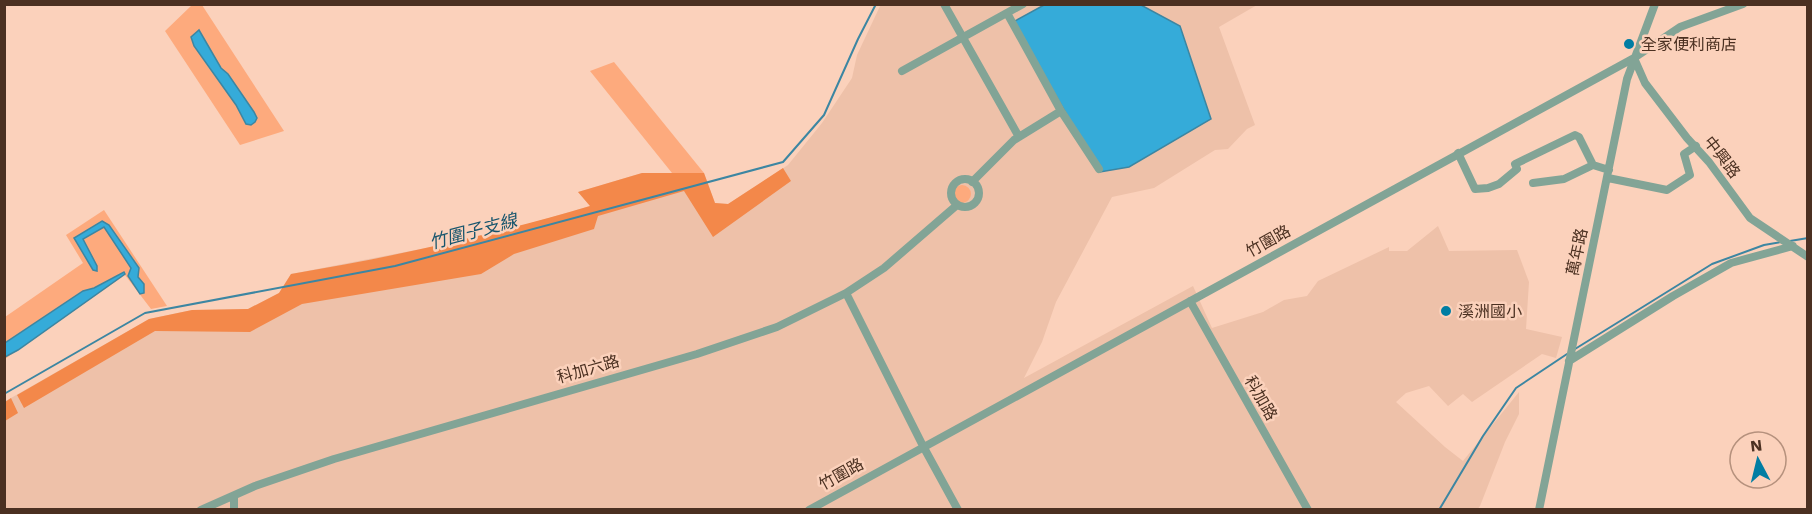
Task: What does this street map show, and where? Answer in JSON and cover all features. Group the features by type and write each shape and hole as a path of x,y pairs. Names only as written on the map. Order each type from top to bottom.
{"street":[{"path":"945,4 1018,137"},
{"path":"902,71 1023,4"},
{"name":"萬年路","path":"1539,510 1627,79 1655,4"},
{"name":"竹圍路","path":"809,510 1634,58 1680,27 1743,4"},
{"path":"1007,13 1060,111 1099,169"},
{"name":"中興路","path":"1634,58 1646,83 1750,218 1808,257"},
{"path":"972,182 1018,137 1060,111"},
{"path":"1458,153 1475,189 1488,188 1499,184 1517,169 1515,164 1575,135 1579,137 1593,165 1609,174 1667,190 1690,175 1684,154 1696,146"},
{"path":"1533,183 1564,178 1593,165"},
{"path":"964,179 972,182 978,189 975,202 967,207 957,205 952,198 953,186 964,179"},
{"name":"科加六路","path":"201,510 214,508 255,486 334,459 737,342 777,327 846,293 884,268 957,205"},
{"path":"1570,355 1731,263 1788,243"},
{"path":"846,293 958,510"},
{"name":"科加路","path":"1190,301 1308,510"},
{"path":"234,497 234,510"}],"shaded area":[{"path":"881,4 1257,5 1219,27 1255,125 1247,129 1228,149 1215,150 1154,188 1112,197 1056,302 1042,342 1024,378 1193,286 1212,328 1263,312 1284,300 1307,296 1318,281 1389,247 1389,251 1407,251 1438,226 1449,251 1517,250 1529,282 1526,329 1562,337 1556,358 1542,354 1472,402 1463,394 1448,406 1429,386 1406,393 1396,402 1463,461 1519,392 1519,414 1477,510 5,509 4,402 149,319 192,310 248,309 279,293 291,274 483,237 590,206 578,192 642,173 704,173 715,203 728,204 788,165 822,123 852,78 857,55"},
{"path":"192,5 202,5 284,131 240,145 165,31"},
{"path":"614,62 704,173 672,173 590,71"},
{"path":"783,168 791,181 713,237 684,191 598,216 594,229 514,254 481,274 302,304 250,332 155,331 24,408 17,395 149,319 192,310 248,309 279,293 291,274 442,244 590,206 578,192 642,173 704,173 715,203 728,204"},
{"path":"962,185 968,188 971,194 968,200 962,203 956,200 953,194 956,188"},
{"path":"104,210 167,306 151,309 125,275 5,359 5,317 83,263 66,235"},
{"path":"11,398 18,413 5,421 5,402"}],"water":[{"path":"1044,5 1141,5 1180,26 1211,119 1129,167 1100,172 1013,22"},
{"path":"199,30 221,68 228,74 254,112 257,118 251,125 246,124 236,105 194,46 191,37"},
{"path":"102,221 109,225 139,268 138,277 144,284 144,293 140,294 128,276 131,268 104,227 83,239 97,266 97,271 93,270 74,238"},
{"path":"124,272 125,274 5,357 5,343 83,291 94,288"}],"waterway":[{"name":"竹圍子支線","path":"4,394 145,313 395,266 783,162 824,115 876,4"},
{"path":"1790,241 1808,238"},
{"path":"1575,349 1712,264 1764,245 1781,242"},
{"path":"1439,510 1483,436 1516,388 1567,354"}],"place":[{"name":"全家便利商店","path":"1629,44"},
{"name":"溪洲國小","path":"1446,311"}]}
